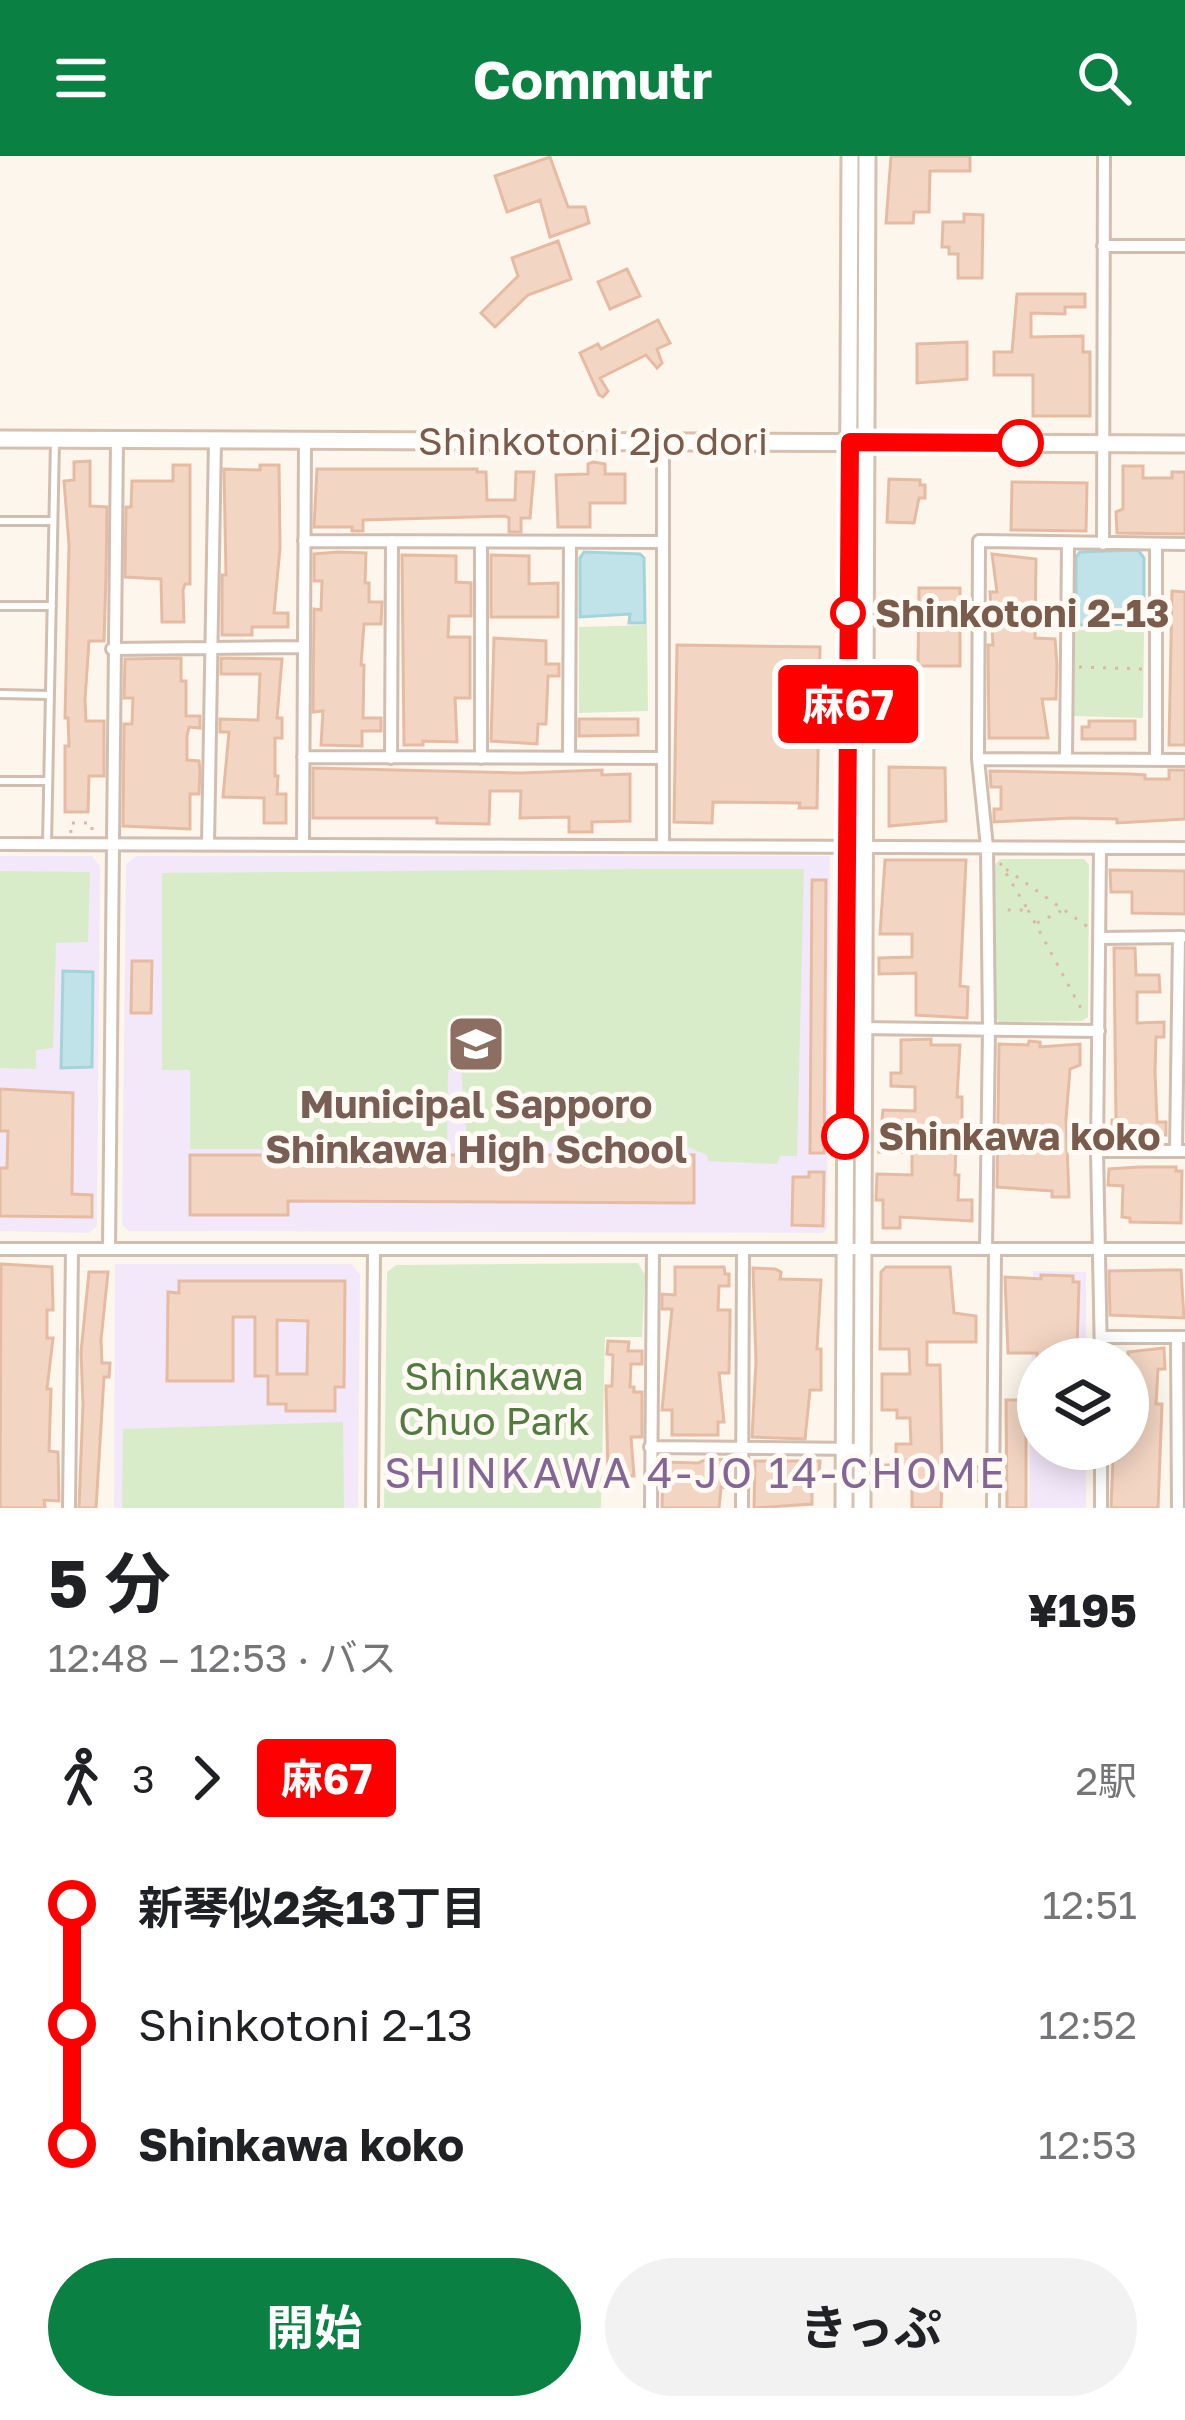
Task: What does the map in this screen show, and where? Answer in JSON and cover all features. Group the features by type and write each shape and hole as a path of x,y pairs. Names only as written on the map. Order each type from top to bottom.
{"street":[{"path":"850,156 846,1028 862,1508"},
{"path":"844,1508 865,1028 868,156"},
{"path":"1103,544 1104,156"},
{"path":"1103,246 1185,246"},
{"name":"Shinkotoni 2jo dori","path":"0,439 1185,444"},
{"path":"109,1249 117,440"},
{"path":"208,844 215,440"},
{"path":"303,844 304,440"},
{"path":"663,441 663,845"},
{"path":"304,541 663,542"},
{"path":"392,542 392,758"},
{"path":"481,758 482,542"},
{"path":"569,758 570,542"},
{"path":"993,1508 987,847 978,759 979,542 1185,544"},
{"path":"1066,758 1068,544"},
{"path":"1156,544 1156,760"},
{"path":"112,649 304,647"},
{"path":"303,757 663,758"},
{"path":"978,759 1185,760"},
{"path":"0,844 1185,848"},
{"path":"1100,848 1094,1027 1101,1337 1181,1337 1178,1508"},
{"path":"1096,934 1182,937 1180,1151 1097,1151"},
{"path":"846,1028 1094,1027"},
{"path":"0,1249 1185,1249"},
{"path":"69,1508 71,1249"},
{"path":"650,1508 653,1249"},
{"path":"742,1508 743,1249"},
{"path":"372,1508 374,1250"},
{"path":"650,1448 862,1449"},
{"path":"1101,1470 1101,1508"}],"lane":[{"path":"47,844 55,439"},
{"path":"0,521 52,521"},
{"path":"0,606 52,606"},
{"path":"0,694 51,695"},
{"path":"0,782 48,781"}],"path":[{"path":"1074,667 1149,669"},
{"path":"70,835 70,823 92,823 92,836"},
{"path":"996,859 1096,934"},
{"path":"1006,869 1094,1027"},
{"path":"1005,900 1006,910"},
{"path":"995,910 1028,910"},
{"path":"1036,924 1064,910"}],"shaded area":[{"path":"0,856 92,856 100,866 97,1226 89,1233 0,1231"},
{"name":"Municipal Sapporo Shinkawa High School","path":"136,856 830,856 827,1229 822,1233 129,1231 122,1225 126,864"},
{"path":"115,1264 352,1264 360,1275 358,1508 114,1508"},
{"path":"1033,1271 1086,1272 1086,1338 1032,1338"},
{"path":"1030,1470 1086,1470 1086,1508 1029,1508"}],"green space":[{"path":"647,625 648,711 579,713 579,627"},
{"path":"1074,630 1144,630 1143,718 1074,716"},
{"path":"1000,859 1084,859 1089,865 1088,1017 1082,1021 999,1022 995,1016 995,864"},
{"name":"Municipal Sapporo Shinkawa High School","path":"804,869 797,1156 780,1156 777,1164 708,1161 707,1155 673,1141 467,1141 461,1069 448,1070 447,1149 190,1149 190,1070 162,1070 162,873"},
{"path":"0,871 90,872 88,942 56,943 53,1048 36,1050 36,1069 0,1068"},
{"name":"Shinkawa Chuo Park","path":"638,1263 645,1275 642,1337 605,1337 601,1508 384,1508 387,1272 396,1265"},
{"path":"343,1422 344,1508 122,1508 123,1429"}],"water":[{"path":"1138,550 1144,558 1144,624 1076,625 1076,557 1080,552"},
{"path":"584,552 644,558 645,623 629,623 630,614 580,617 580,558"},
{"path":"63,971 93,972 92,1067 61,1068"}],"building":[{"path":"891,156 970,156 970,171 930,171 929,212 914,212 913,223 886,223"},
{"path":"550,157 568,207 585,207 589,223 550,237 540,200 507,212 495,176"},
{"path":"964,214 983,215 982,278 958,278 958,254 949,254 949,247 942,247 943,222 964,222"},
{"path":"558,241 571,279 528,295 495,327 481,313 518,276 512,258"},
{"path":"627,269 640,296 610,309 598,282"},
{"path":"1017,294 1085,294 1085,307 1065,307 1065,314 1031,313 1031,337 1083,336 1083,352 1090,352 1090,416 1033,416 1033,375 994,375 994,352 1012,352"},
{"path":"658,320 670,343 657,349 662,363 657,368 646,355 600,378 608,391 599,395 580,353 598,344 601,349"},
{"path":"967,342 967,379 917,383 917,344"},
{"path":"90,461 90,506 107,507 106,576 104,641 89,641 85,700 86,721 104,721 104,776 89,776 88,812 65,812 69,545 64,481 74,480 74,462"},
{"path":"588,464 605,464 605,474 625,474 625,503 590,503 590,527 558,527 556,475 588,474"},
{"path":"173,465 190,465 190,584 183,590 184,622 162,622 161,579 125,577 126,507 131,507 132,481 173,481"},
{"path":"260,465 279,465 280,548 274,613 288,613 288,627 252,627 252,635 222,635 224,469 260,470"},
{"path":"1123,466 1143,466 1143,478 1172,478 1172,472 1185,472 1185,534 1117,533 1116,512 1123,509"},
{"path":"317,469 477,469 486,472 487,500 515,500 516,472 534,472 530,518 521,518 521,532 509,532 505,516 363,520 363,531 314,527"},
{"path":"889,479 920,480 925,485 925,498 919,498 914,523 887,522"},
{"path":"1012,482 1087,483 1086,531 1011,530"},
{"path":"366,553 369,602 382,602 381,624 364,624 361,665 363,718 381,718 381,731 362,731 362,746 321,745 323,711 313,712 314,609 321,610 322,581 314,581 314,554"},
{"path":"992,554 1036,559 1035,638 1055,639 1057,665 1056,699 1042,699 1048,738 989,738 990,592 997,592"},
{"path":"402,555 456,556 456,582 471,583 471,616 449,616 448,637 470,637 470,698 455,698 457,742 404,745"},
{"path":"491,555 529,556 529,584 558,583 558,617 491,617"},
{"path":"919,588 960,588 960,666 918,666"},
{"path":"1172,591 1185,592 1185,745 1169,745"},
{"path":"494,638 546,641 546,664 559,664 559,676 548,676 546,724 538,724 537,744 491,741"},
{"path":"677,645 820,647 817,808 799,808 800,803 713,802 712,823 674,822"},
{"path":"181,658 186,716 200,716 200,728 189,727 187,736 187,760 199,761 200,771 199,794 190,794 190,829 123,826 124,724 132,724 133,698 124,698 125,659"},
{"path":"221,658 282,659 277,718 282,718 282,738 275,738 275,776 277,794 286,794 286,823 264,823 264,798 223,797 229,732 220,732 220,719 258,720 260,674 221,674"},
{"path":"579,719 638,719 638,735 579,736"},
{"path":"1089,721 1135,721 1135,739 1082,739 1082,727 1089,727"},
{"path":"889,767 945,768 946,821 889,826"},
{"path":"313,768 630,774 630,821 592,822 592,832 569,832 569,817 520,818 521,791 490,791 489,824 437,823 437,818 313,818"},
{"path":"1169,770 1185,770 1185,819 994,822 994,809 1001,809 1001,787 991,787 990,771 1169,779"},
{"path":"885,860 966,860 960,986 968,987 967,1018 916,1015 916,973 879,974 879,958 912,957 912,934 880,934"},
{"path":"1110,870 1185,871 1185,914 1132,913 1132,892 1111,892"},
{"path":"812,880 826,880 824,1153 810,1153"},
{"path":"1114,948 1135,948 1136,975 1159,975 1160,992 1137,992 1137,1023 1164,1022 1164,1037 1156,1037 1155,1072 1157,1122 1166,1122 1166,1135 1112,1133 1112,1120 1116,1120"},
{"path":"132,961 152,961 151,1013 131,1013"},
{"path":"931,1039 931,1045 960,1045 957,1097 962,1097 962,1143 956,1142 955,1175 959,1175 958,1200 972,1200 972,1221 900,1217 900,1228 883,1228 883,1200 876,1200 877,1174 912,1175 912,1152 879,1152 883,1110 915,1111 915,1087 891,1086 891,1073 901,1073 901,1040"},
{"path":"1029,1041 1040,1042 1040,1047 1080,1044 1080,1065 1070,1069 1066,1119 1069,1197 1052,1197 1052,1191 997,1187 999,1044 1028,1045"},
{"path":"0,1089 73,1093 72,1194 92,1195 92,1217 0,1216 0,1168 7,1168 8,1131 0,1131"},
{"path":"190,1155 694,1155 694,1203 288,1201 288,1215 190,1215"},
{"path":"1109,1169 1182,1171 1181,1223 1130,1222 1122,1217 1123,1186 1108,1185"},
{"path":"809,1172 824,1172 823,1226 792,1225 793,1177 809,1177"},
{"path":"1,1264 52,1267 53,1310 47,1310 47,1338 53,1338 47,1389 51,1389 49,1451 58,1452 59,1501 44,1500 45,1508 0,1508"},
{"path":"675,1267 724,1267 729,1274 729,1286 719,1286 718,1310 730,1310 730,1323 729,1373 719,1373 724,1422 718,1422 718,1435 672,1435 672,1410 662,1410 672,1309 662,1309 662,1294 675,1295"},
{"path":"886,1267 950,1267 954,1313 976,1316 976,1342 927,1342 927,1365 940,1365 942,1466 983,1467 983,1481 942,1482 941,1508 912,1508 912,1478 883,1478 884,1465 896,1465 896,1444 911,1444 910,1418 897,1418 897,1410 882,1410 882,1374 910,1374 909,1349 880,1349 881,1272"},
{"path":"753,1268 775,1269 781,1272 780,1279 821,1280 817,1349 821,1349 821,1390 810,1390 805,1439 752,1437"},
{"path":"1181,1270 1184,1318 1110,1315 1109,1271"},
{"path":"89,1272 108,1272 101,1340 102,1363 110,1363 109,1377 104,1377 96,1508 79,1508 81,1352"},
{"path":"1041,1275 1073,1276 1073,1282 1079,1282 1077,1338 1017,1338 1017,1353 1008,1353 1005,1277 1041,1279"},
{"path":"179,1281 345,1281 344,1387 335,1387 335,1411 286,1411 286,1404 268,1404 268,1376 255,1376 255,1317 233,1317 233,1381 167,1381 168,1292 179,1293","holes":["277,1320 308,1321 307,1374 277,1374"]},
{"path":"608,1341 629,1342 628,1351 642,1351 642,1364 631,1364 630,1387 642,1392 642,1437 631,1437 634,1476 608,1476 606,1386 612,1386 613,1355 607,1354"},
{"path":"1164,1348 1165,1369 1158,1369 1156,1404 1162,1404 1158,1508 1111,1508 1113,1470 1149,1470 1149,1350"},
{"path":"1006,1400 1017,1400 1017,1470 1026,1470 1026,1508 1007,1508"},
{"path":"729,1460 728,1488 721,1487 719,1508 662,1508 663,1462"},
{"path":"755,1461 820,1461 819,1478 812,1478 812,1504 754,1508"}],"bus line":[{"name":"麻67","path":"845,1136 850,442 1020,443"}],"place":[{"name":"Shinkotoni 2-13","path":"848,613"},
{"name":"Municipal Sapporo Shinkawa High School","path":"476,1044"},
{"name":"Shinkawa koko","path":"845,1136"}],"district":[{"name":"SHINKAWA 4-JO 14-CHOME","path":"696,1473"}]}
